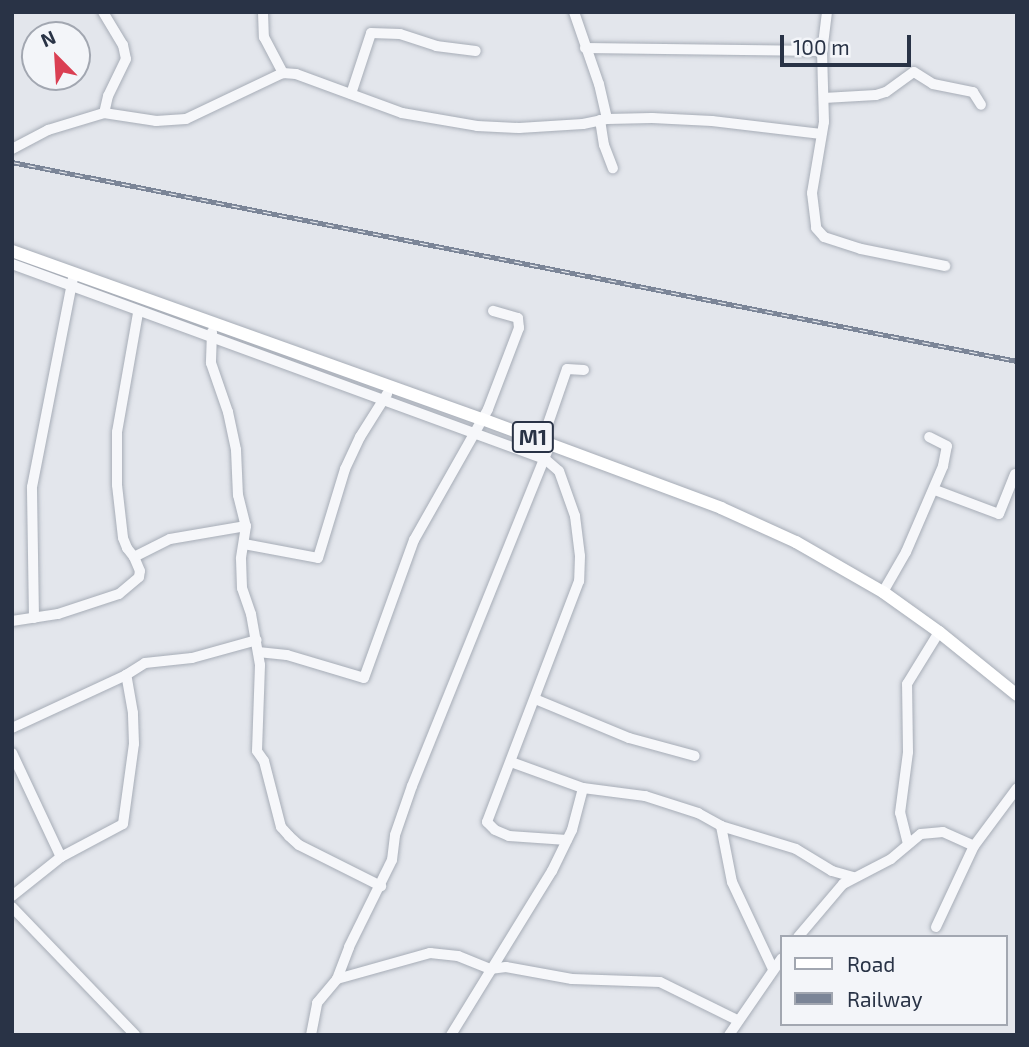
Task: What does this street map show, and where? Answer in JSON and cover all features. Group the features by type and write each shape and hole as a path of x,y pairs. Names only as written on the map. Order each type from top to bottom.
{"main road":[{"name":"M1","path":"12,251 212,321 388,392 482,419 721,508 796,542 883,592 939,632 1017,695"}],"street":[{"path":"103,12 123,45 126,59 108,96 104,113"},
{"path":"264,12 264,37 283,73"},
{"path":"574,12 599,84 604,145 613,168"},
{"path":"827,12 822,51 824,98 812,193 818,234 861,248 945,266"},
{"path":"351,94 371,33 400,34 436,46 477,51"},
{"path":"585,48 822,51"},
{"path":"824,98 876,95 886,92 914,72 933,84 972,92 981,105"},
{"path":"12,149 48,130 104,113 156,121 186,119 283,73 428,120 478,126 519,128 603,120 712,121 821,134"},
{"path":"12,264 138,313 388,392 475,434 545,459 559,471 575,516 579,569 574,594 488,819 489,826 524,838 567,840"},
{"path":"34,618 32,487 61,355 75,273"},
{"path":"258,652 287,655 364,678 414,540 475,434 519,328 518,318 493,311"},
{"path":"12,621 58,614 119,594 139,576 140,571 134,556 123,538 117,485 117,432 138,313"},
{"path":"212,321 211,363 228,412 246,527 242,588 257,640 257,751 264,761 281,827 299,845 381,886"},
{"path":"310,1035 317,1003 337,979 349,947 392,860 395,835 412,786 545,459 546,443 567,369 584,370"},
{"path":"244,544 318,558 345,469 360,437 388,392"},
{"path":"883,592 935,491 947,446 929,437"},
{"path":"935,491 999,513 1015,474"},
{"path":"134,556 170,539 246,527"},
{"path":"908,844 900,813 908,752 908,684 939,632"},
{"path":"12,728 126,675 150,661 192,658 257,640"},
{"path":"12,896 61,857 119,828 125,819 134,744 133,713 126,675"},
{"path":"535,699 629,738 695,756"},
{"path":"12,753 61,857"},
{"path":"510,762 583,788 645,796 698,813 721,826 796,849 832,871 853,877"},
{"path":"451,1035 552,871 567,840 583,788"},
{"path":"936,927 974,846 1017,788"},
{"path":"721,826 732,882 774,969"},
{"path":"800,935 837,890 853,877 891,859 921,834 936,831 974,846"},
{"path":"12,907 133,1034"},
{"path":"337,979 430,953 458,956 490,969 506,967 572,979 660,982 737,1020"},
{"path":"729,1035 780,961"}],"railway":[{"path":"12,162 1017,361"}]}
